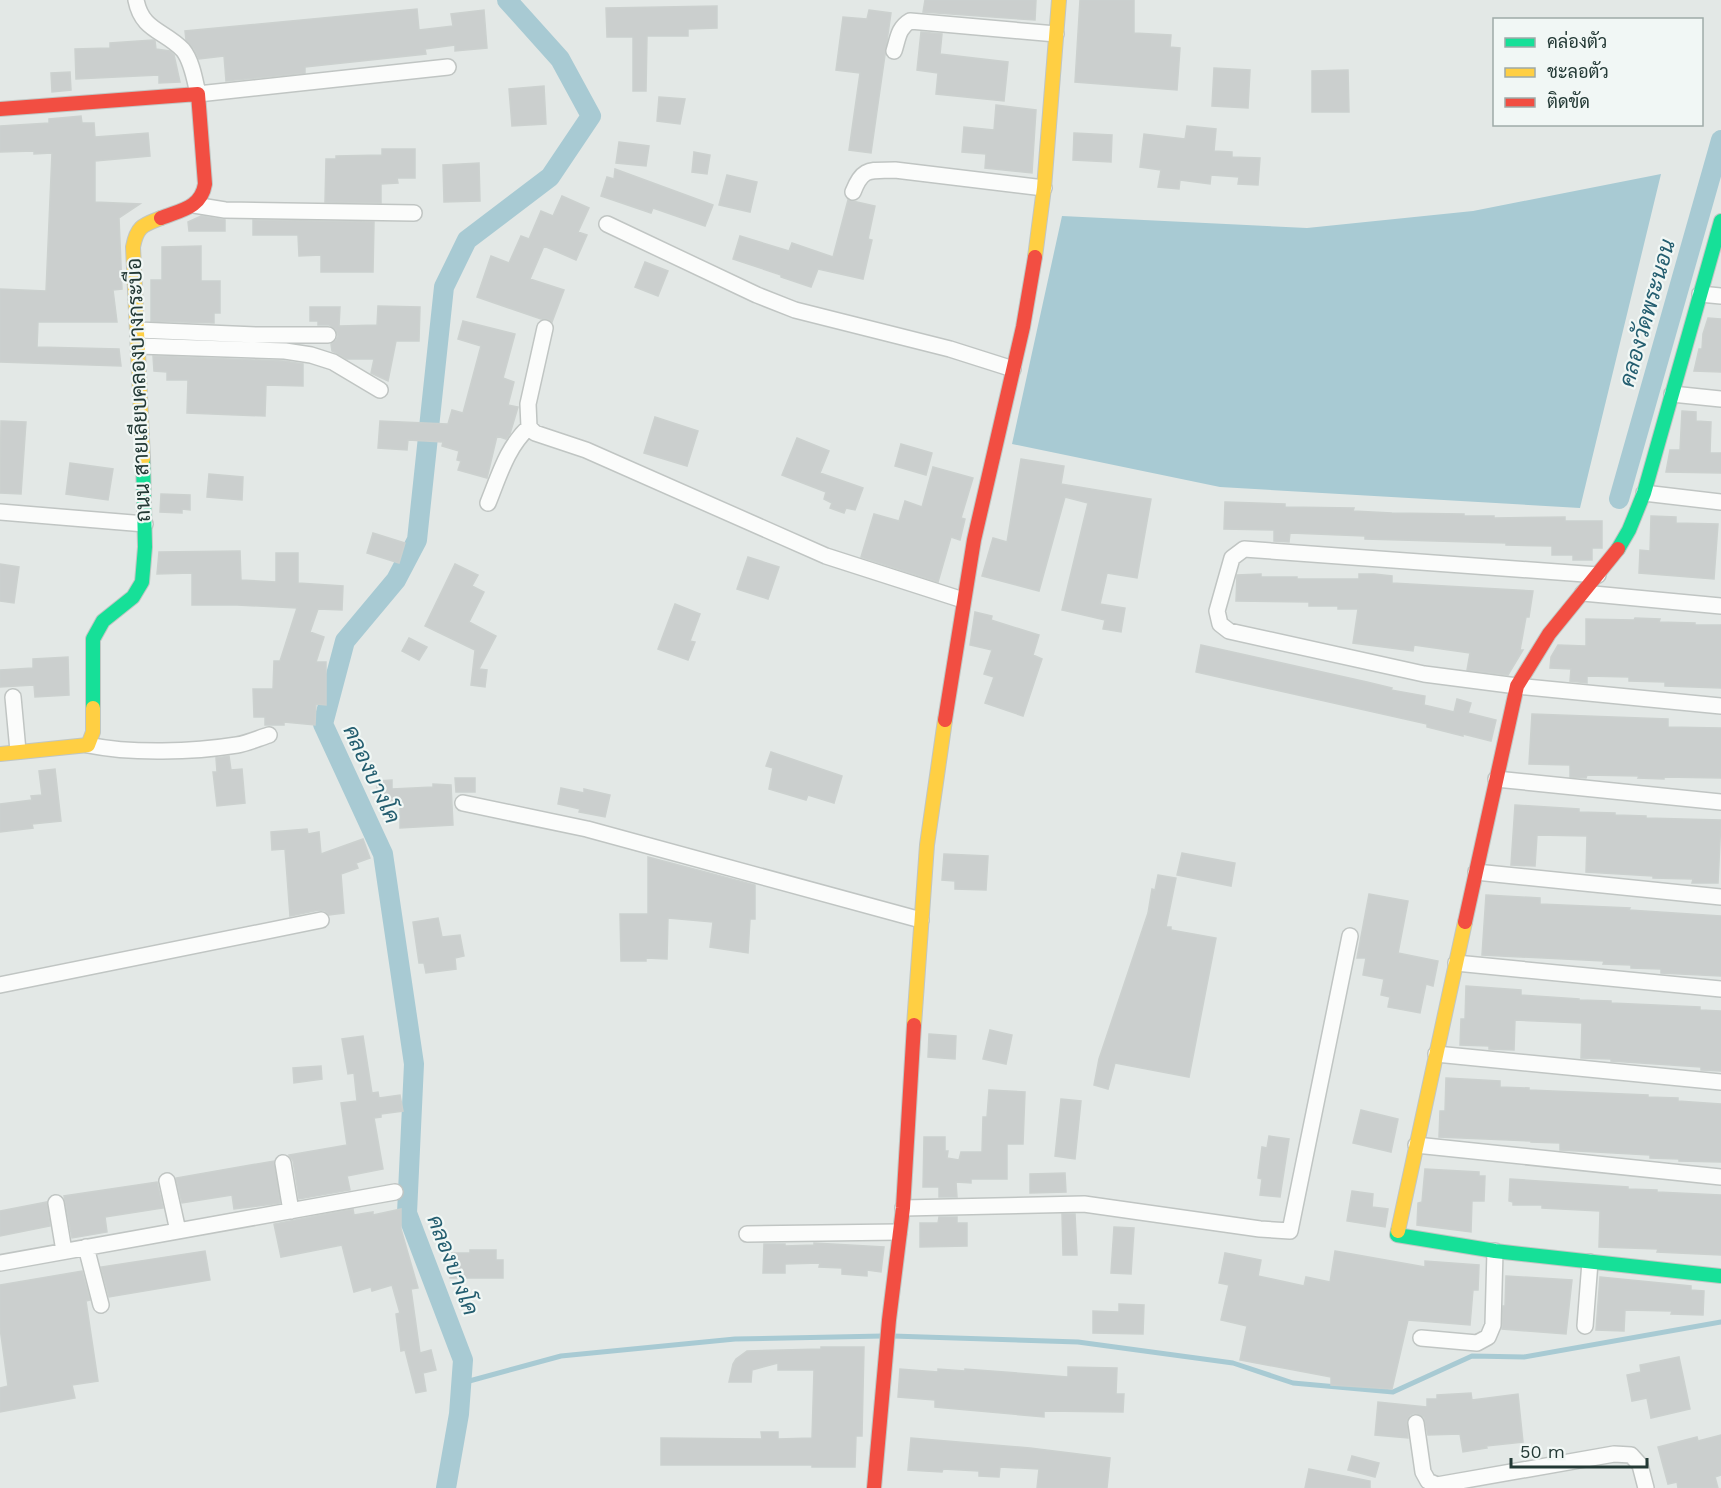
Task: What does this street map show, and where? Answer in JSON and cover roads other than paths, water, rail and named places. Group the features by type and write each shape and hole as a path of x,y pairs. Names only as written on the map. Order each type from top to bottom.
{"street":[{"path":"136,0 143,20 184,51 191,66 198,94 206,184 203,195 194,205"},
{"path":"874,1488 889,1320 903,1208 927,845 974,540 1032,274 1044,188 1059,0"},
{"path":"894,51 900,30 910,21 1056,34"},
{"path":"0,109 198,94 448,67"},
{"path":"853,192 859,178 864,173 884,171 1044,188"},
{"path":"194,205 225,210 414,213"},
{"name":"ถนน สายเลียบคลองบางกระบือ","path":"88,745 93,732 93,639 96,628 135,594 142,584 143,410 133,247 135,236 142,225 194,205"},
{"path":"1721,221 1644,493 1629,530 1598,575 1549,634 1517,686 1397,1235 1495,1251 1721,1276"},
{"path":"607,224 757,295 795,310 950,350 1013,369"},
{"path":"1700,294 1721,296"},
{"path":"545,328 528,404 529,427 535,433 586,450 806,548 963,600"},
{"path":"138,330 256,335 328,335"},
{"path":"139,346 285,351 311,355 333,362 380,390"},
{"path":"1672,394 1721,399"},
{"path":"488,503 512,447 529,427"},
{"path":"1644,493 1721,502"},
{"path":"0,512 144,524"},
{"path":"1598,575 1244,549 1232,558 1217,611 1220,624 1229,631 1424,674 1517,686 1721,706"},
{"path":"1583,593 1721,606"},
{"path":"13,697 18,751"},
{"path":"0,754 88,745 112,750 193,750 240,745 269,735"},
{"path":"1497,779 1721,802"},
{"path":"463,803 586,829 921,920"},
{"path":"1476,872 1721,897"},
{"path":"0,985 321,921"},
{"path":"903,1208 1084,1204 1260,1229 1290,1231 1350,936"},
{"path":"1456,963 1721,989"},
{"path":"1436,1054 1721,1082"},
{"path":"1416,1145 1721,1178"},
{"path":"283,1163 291,1210"},
{"path":"168,1181 178,1231"},
{"path":"0,1263 394,1192"},
{"path":"56,1203 64,1251"},
{"path":"747,1234 899,1233"},
{"path":"86,1247 101,1305"},
{"path":"1421,1338 1477,1343 1488,1337 1493,1325 1495,1251"},
{"path":"1585,1326 1590,1262"},
{"path":"1416,1423 1423,1472 1428,1481 1437,1485 1614,1454 1630,1455 1640,1465 1646,1488"}],"water":[{"path":"1661,174 1580,508 1220,487 1012,444 1062,216 1307,228 1473,211"}],"waterway":[{"name":"คลองบางโค","path":"446,1488 459,1414 463,1360 407,1213 414,1064 383,854 323,724 345,641 396,580 417,540 444,287 467,240 550,177 591,116 560,59 507,0"},
{"name":"คลองวัดพระนอน","path":"1619,499 1721,140"},
{"path":"892,1336 1078,1342 1233,1363 1293,1383 1393,1392 1472,1356 1524,1357 1721,1322"},
{"path":"462,1383 561,1356 735,1339 883,1336"}]}
